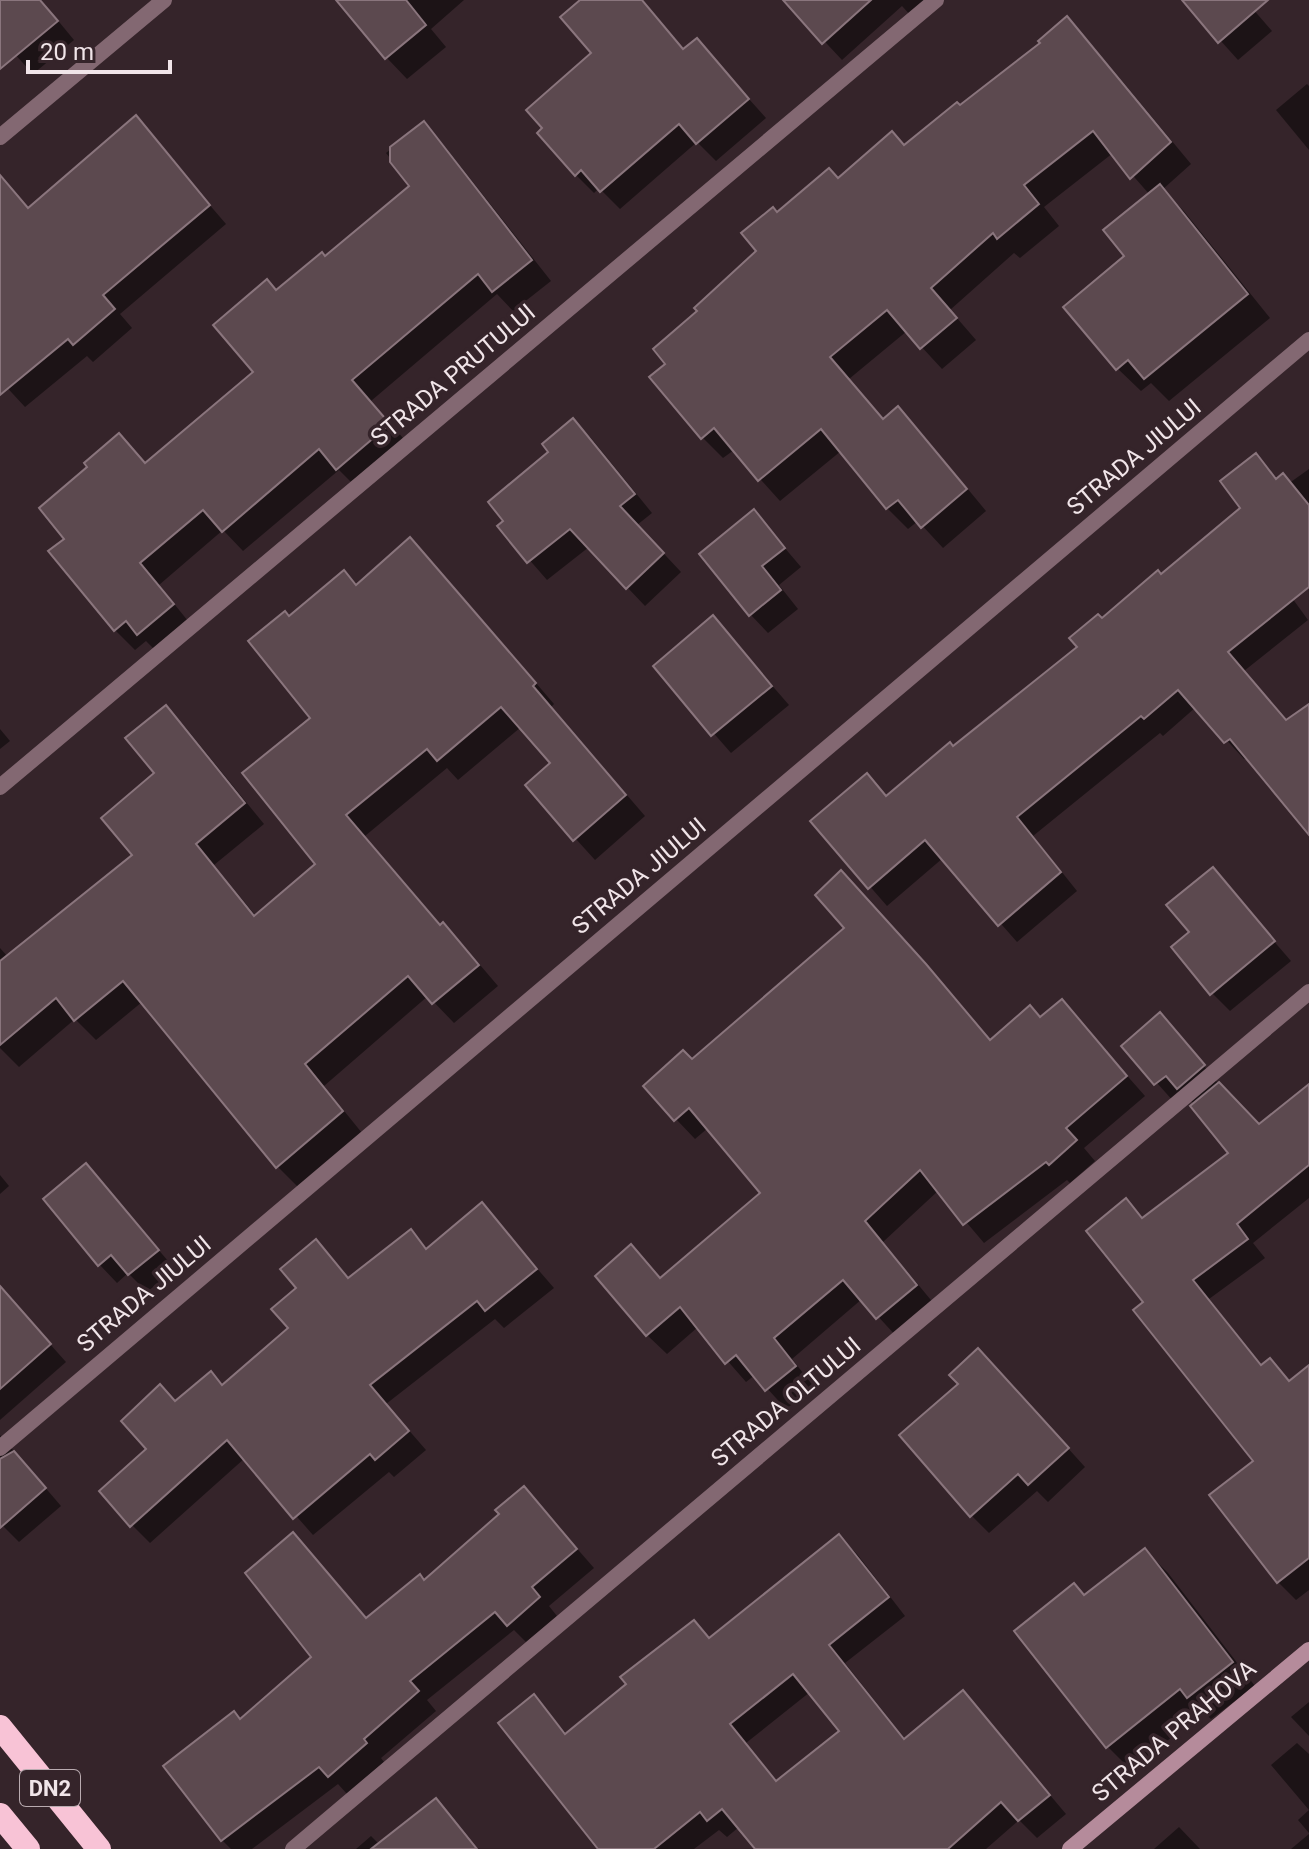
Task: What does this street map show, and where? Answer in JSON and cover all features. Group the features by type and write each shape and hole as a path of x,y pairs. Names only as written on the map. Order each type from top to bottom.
{"highway":[{"name":"DN2","path":"0,1727 99,1849"},
{"name":"DN2","path":"0,1815 21,1844"}],"street":[{"path":"0,137 164,0"},
{"name":"STRADA PRUTULUI","path":"0,787 936,0"},
{"name":"STRADA JIULUI","path":"0,1448 1309,340"},
{"name":"STRADA OLTULUI","path":"293,1849 1309,992"},
{"name":"STRADA PRAHOVA","path":"1070,1849 1309,1650"}],"building":[{"path":"0,0 40,0 58,21 0,69"},
{"path":"336,0 406,0 426,25 385,59"},
{"path":"580,0 642,0 683,49 697,38 749,99 696,144 679,124 600,192 581,170 575,176 537,133 542,128 526,110 591,53 560,17"},
{"path":"783,0 871,0 822,44"},
{"path":"1182,0 1268,0 1218,43"},
{"path":"1067,16 1171,142 1130,179 1093,131 1024,185 1039,204 997,239 993,233 931,288 957,318 920,349 887,310 830,357 883,419 898,406 967,489 921,528 898,500 886,509 821,429 758,481 714,428 701,439 649,377 665,364 653,349 697,311 694,308 756,251 741,233 773,207 777,212 829,168 838,178 892,131 904,145 957,102 960,105 1040,43 1038,41"},
{"path":"136,115 210,205 103,295 115,309 73,345 68,339 0,395 0,175 28,208"},
{"path":"424,121 532,260 492,292 478,274 352,380 390,424 336,470 319,449 222,532 203,510 140,563 174,604 137,635 126,621 114,631 48,551 64,539 39,508 87,467 84,463 119,433 145,463 253,372 213,325 267,279 276,290 322,252 325,256 409,186 390,162 390,147"},
{"path":"1160,184 1248,294 1144,379 1128,360 1116,370 1063,307 1124,256 1103,230"},
{"path":"573,418 635,494 620,506 664,553 626,589 570,529 527,563 497,526 503,521 488,502 548,452 542,444"},
{"path":"1256,453 1276,479 1283,473 1309,505 1309,587 1228,652 1286,720 1309,704 1309,835 1230,739 1224,743 1178,690 1144,719 1141,716 1017,817 1061,872 998,926 925,840 868,889 810,821 867,773 886,796 950,742 953,746 1077,647 1069,638 1098,614 1102,618 1158,570 1161,574 1240,508 1220,481"},
{"path":"754,509 785,548 762,566 781,590 749,616 699,554"},
{"path":"410,537 536,683 533,686 626,795 573,841 525,785 550,763 501,707 437,761 427,749 346,815 440,925 443,922 479,965 432,1004 408,976 305,1064 343,1111 276,1168 123,981 74,1021 56,998 0,1045 0,961 132,855 101,818 154,773 125,738 166,705 245,803 196,844 254,916 315,864 242,773 310,718 248,641 285,611 289,616 344,570 356,585"},
{"path":"713,615 772,686 711,736 653,666"},
{"path":"1213,867 1275,941 1210,995 1171,947 1189,932 1166,905"},
{"path":"841,870 990,1040 1030,1005 1040,1017 1062,999 1127,1076 1066,1128 1077,1140 1049,1165 1046,1162 963,1225 920,1170 865,1221 917,1285 876,1319 843,1280 774,1338 796,1366 765,1391 736,1355 725,1364 680,1307 646,1336 595,1276 631,1244 660,1278 760,1193 689,1108 674,1121 643,1086 683,1050 692,1059 844,928 815,895"},
{"path":"1160,1012 1205,1065 1177,1089 1166,1076 1154,1085 1121,1046"},
{"path":"1219,1082 1259,1124 1309,1084 1309,1165 1237,1224 1248,1239 1193,1280 1261,1365 1270,1358 1289,1381 1309,1365 1309,1558 1277,1583 1209,1495 1253,1461 1133,1310 1143,1302 1086,1231 1126,1198 1142,1218 1228,1153 1190,1106"},
{"path":"86,1163 159,1250 128,1275 111,1255 98,1266 43,1199"},
{"path":"482,1202 537,1269 485,1311 477,1301 370,1385 409,1431 375,1460 370,1454 293,1519 227,1440 130,1527 99,1491 146,1449 121,1421 160,1384 175,1401 211,1371 222,1385 288,1328 271,1309 296,1288 280,1269 316,1239 348,1278 411,1229 426,1249"},
{"path":"0,1286 51,1344 0,1389"},
{"path":"978,1348 1069,1448 1028,1485 1018,1474 970,1517 899,1435 958,1384 949,1375"},
{"path":"14,1451 46,1488 0,1528 0,1459"},
{"path":"524,1486 577,1549 532,1587 540,1597 507,1626 495,1612 410,1681 419,1691 364,1739 367,1743 328,1777 319,1767 221,1841 163,1766 234,1711 240,1719 311,1657 245,1573 293,1532 366,1618 420,1574 424,1580 499,1514 495,1510"},
{"path":"839,1534 889,1597 829,1645 904,1739 963,1690 1050,1795 1018,1821 1001,1802 948,1849 755,1849 722,1809 707,1821 700,1812 654,1849 598,1849 498,1723 534,1694 565,1734 626,1684 620,1677 694,1620 709,1638","holes":["793,1674 839,1731 776,1781 730,1724"]},
{"path":"1145,1548 1233,1662 1187,1698 1180,1689 1106,1748 1014,1631 1074,1583 1084,1595"},
{"path":"436,1798 477,1849 371,1849"}]}
